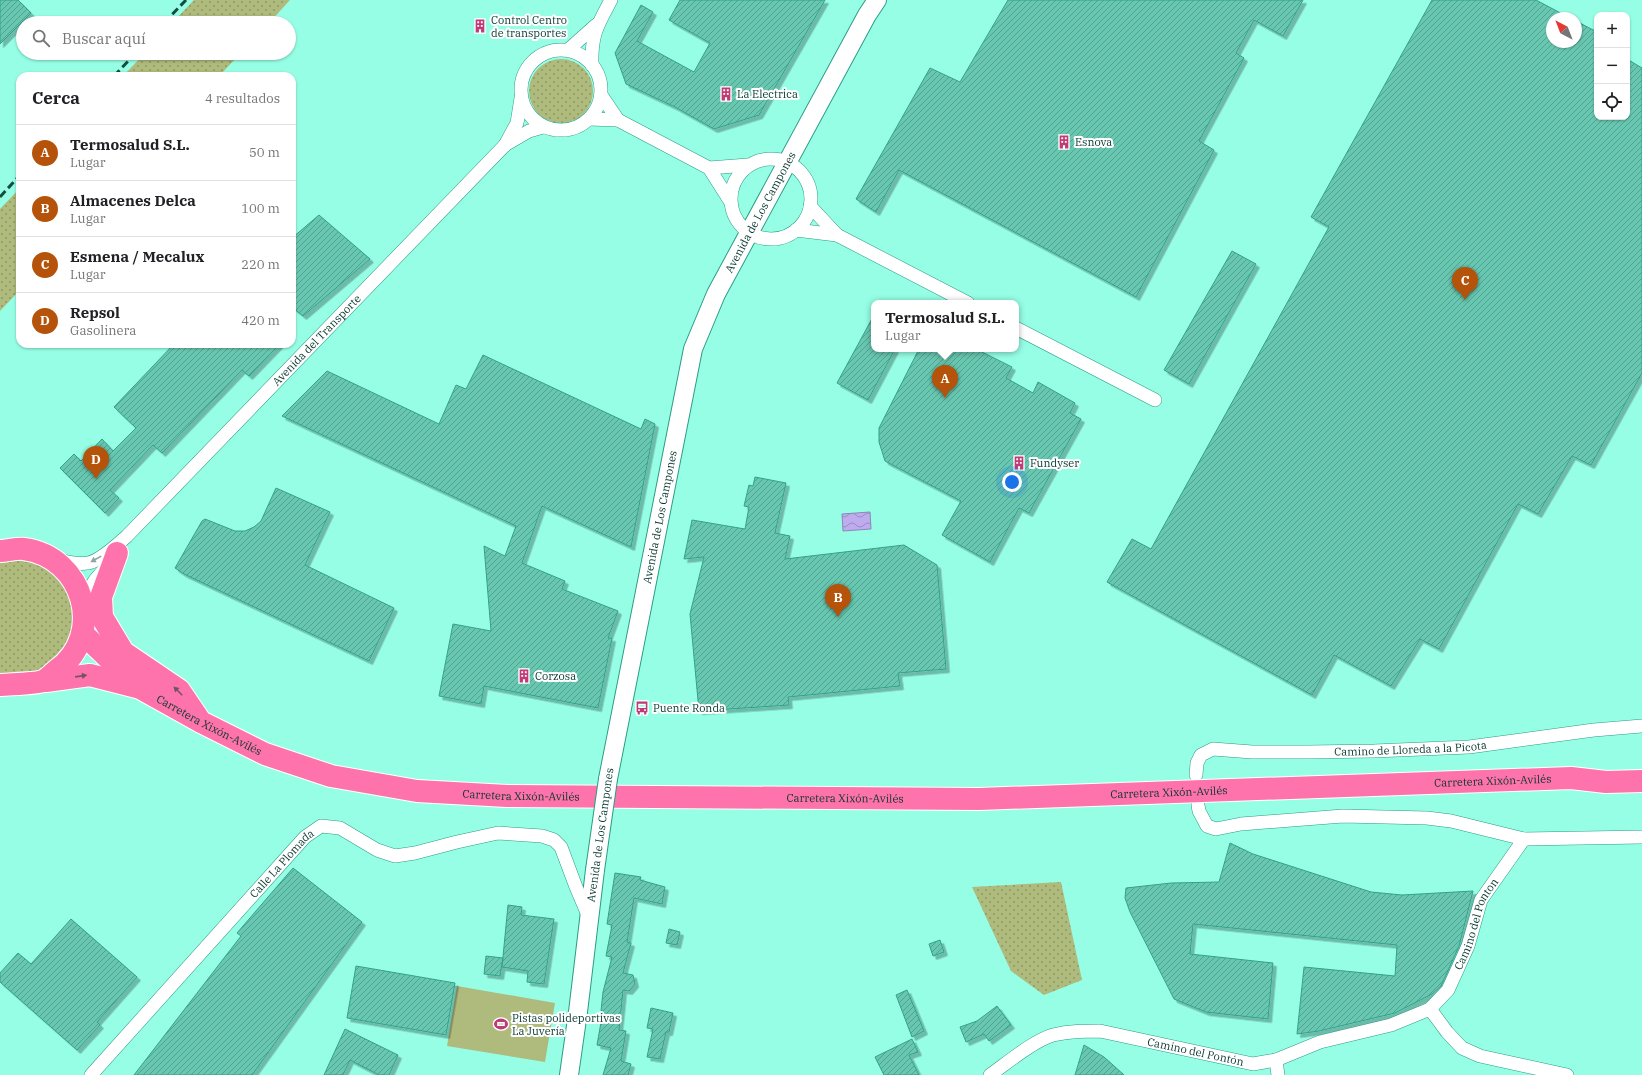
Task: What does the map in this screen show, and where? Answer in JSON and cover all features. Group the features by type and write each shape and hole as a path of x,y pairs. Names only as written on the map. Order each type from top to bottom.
{"highway":[{"path":"122,544 101,597 102,618 123,652 179,690 201,722"},
{"path":"0,552 23,549 47,556 62,566 76,584 83,600 83,634 68,662 43,681"},
{"name":"Carretera Xixón-Avilés","path":"83,634 140,688 201,722 265,754 331,776 417,791 507,796 979,799 1571,778"},
{"name":"Carretera Xixón-Avilés","path":"0,685 90,675 140,688"},
{"path":"1571,778 1610,770 1642,768"},
{"path":"1571,778 1606,782 1642,781"}],"street":[{"path":"592,65 592,44 598,24 611,0"},
{"name":"Avenida de Los Campones","path":"569,1075 578,1012 588,915 608,780 693,349 716,294 867,15 877,0"},
{"path":"568,50 598,24"},
{"path":"506,145 517,123 523,76 528,67 536,59 546,53 557,50 568,50 582,56 592,65 598,74 601,84 601,95 597,108 589,119 579,126 567,130 555,130 543,127 532,119 525,109 521,96"},
{"path":"601,95 618,120"},
{"path":"589,119 618,120 709,168 730,201 733,214 739,225 749,233 760,238 773,240 786,237 796,230 805,219 810,206 811,193 807,180 798,170 787,162 774,159 761,160 748,165 709,168"},
{"path":"506,145 529,132 543,127"},
{"name":"Avenida del Transporte","path":"122,544 506,145"},
{"path":"730,201 732,187 738,175 748,165"},
{"path":"810,206 837,235 962,300"},
{"path":"796,230 837,235"},
{"path":"1019,330 1155,400"},
{"path":"47,556 68,562 89,564 122,544"},
{"path":"83,600 122,544"},
{"name":"Camino de Lloreda a la Picota","path":"1196,775 1197,763 1202,755 1213,749 1252,752 1309,752 1374,751 1469,746 1594,730 1642,726"},
{"path":"1198,805 1199,811 1207,826 1216,829 1241,824 1342,816 1428,818 1452,821 1524,839 1642,836"},
{"name":"Calle La Plomada","path":"91,1075 305,836 321,826 340,828 377,850 395,856 415,854 457,842 498,833 542,836 554,840 561,847 588,915"},
{"name":"Camino del Ponton","path":"1430,1009 1448,990 1468,946 1481,900 1524,839"},
{"path":"1430,1009 1446,1032 1462,1048 1480,1056 1567,1075"},
{"name":"Camino del Pontón","path":"990,1075 1030,1047 1052,1036 1076,1031 1100,1031 1253,1064 1276,1060 1320,1042 1391,1025 1430,1009"},
{"path":"1276,1060 1278,1075"}],"green space":[{"path":"194,0 290,0 275,16 179,16"},
{"path":"561,59 573,62 584,68 590,79 593,91 590,103 584,114 573,120 561,123 549,120 538,114 532,103 529,91 532,79 538,68 549,62"},
{"path":"138,60 234,60 223,72 127,72"},
{"path":"16,192 16,294 0,311 0,209"},
{"path":"16,560 35,563 52,572 66,587 73,604 75,624 69,643 42,671 23,677 0,674 0,563"},
{"path":"1061,882 1082,980 1044,995 1011,971 972,887"},
{"name":"Pistas polideportivas La Juvería","path":"457,986 555,1003 545,1062 447,1046"}],"water":[{"path":"870,512 871,529 843,531 842,514"}],"building":[{"path":"0,0 18,0 31,13 28,16 16,16 16,28 0,44"},
{"path":"680,0 825,0 759,115 714,129 675,107 626,84 615,53 641,5 653,12 637,41 694,72 710,43 669,20"},
{"name":"Esnova","path":"1008,0 1303,0 1283,36 1254,20 1236,53 1244,58 1199,141 1214,150 1136,297 899,170 876,212 856,199 930,68 960,82"},
{"path":"1432,0 1536,0 1559,12 1546,12 1546,48 1582,48 1582,24 1594,30 1594,120 1630,120 1630,61 1642,68 1642,373 1591,465 1572,456 1538,514 1518,504 1439,649 1420,639 1391,686 1334,655 1312,695 1107,582 1132,539 1151,549 1329,227 1311,217"},
{"path":"319,215 370,259 303,316 296,310 296,235"},
{"path":"1232,251 1256,264 1189,384 1164,370"},
{"path":"871,321 871,352 893,352 868,400 837,383"},
{"path":"170,348 276,348 249,376 242,370 162,453 153,445 110,490 119,498 105,513 60,468 74,454 81,461 102,439 113,451 136,428 114,407"},
{"path":"917,352 982,352 1012,367 1006,378 1033,393 1038,382 1075,403 1070,413 1081,419 1029,513 1019,508 990,562 942,535 961,501 885,461 879,442 879,428"},
{"path":"483,355 641,429 645,419 655,424 631,547 542,506 522,563 565,581 562,589 618,611 608,638 612,638 598,708 484,686 481,704 439,696 453,624 491,631 484,546 505,556 516,526 282,416 327,371 439,424 456,385 466,389"},
{"path":"755,477 786,483 775,533 790,536 785,559 904,545 937,565 946,669 898,673 900,686 788,697 789,705 699,711 690,614 704,557 684,559 692,520 745,529 749,507 744,506 749,485 753,486"},
{"path":"276,488 330,512 305,565 394,608 369,661 184,574 175,568 202,521 205,519 235,531 245,531 254,527 261,521"},
{"path":"1230,843 1253,854 1371,892 1402,895 1473,891 1459,946 1441,986 1432,994 1395,1013 1319,1031 1297,1034 1304,967 1395,976 1397,945 1193,924 1190,954 1273,963 1268,1019 1206,1012 1174,999 1130,912 1125,898 1126,888 1171,883 1219,882"},
{"path":"293,868 362,922 252,1075 134,1075 241,936 237,933"},
{"path":"615,873 641,877 640,880 665,887 662,904 634,898 627,942 631,943 623,973 633,975 635,984 629,991 623,990 619,1030 626,1031 621,1061 631,1064 628,1075 603,1075 611,1048 597,1045 603,1011 601,1011 603,992 612,957 606,956 612,925 607,924"},
{"path":"508,905 522,907 521,915 554,919 544,984 527,982 528,971 502,967"},
{"path":"71,919 137,977 97,1022 100,1025 77,1050 0,982 0,973 18,953 31,964"},
{"path":"669,929 680,932 677,945 666,943"},
{"path":"940,940 944,952 933,956 929,944"},
{"path":"486,956 503,958 500,976 484,974"},
{"path":"356,966 455,983 446,1035 347,1018"},
{"path":"907,990 924,1031 912,1037 896,995"},
{"path":"997,1006 1011,1025 989,1041 984,1034 966,1042 960,1027 977,1021"},
{"path":"651,1008 673,1013 669,1032 666,1032 660,1059 647,1057 653,1029 647,1028"},
{"path":"345,1029 398,1055 389,1075 379,1075 350,1060 343,1075 324,1075"},
{"path":"912,1039 918,1052 909,1055 919,1075 884,1075 875,1057"},
{"path":"1084,1045 1104,1057 1124,1075 1075,1075"}],"railway":[{"path":"171,16 186,0"},
{"path":"118,72 129,60"},
{"path":"0,197 16,179"}],"place":[{"name":"Control Centro de transportes","path":"480,26"},
{"name":"La Electrica","path":"726,94"},
{"name":"Esnova","path":"1064,142"},
{"name":"Esmena / Mecalux","path":"1465,300"},
{"name":"Termosalud S.L.","path":"945,398"},
{"name":"Fundyser","path":"1019,463"},
{"name":"Repsol","path":"96,479"},
{"name":"Almacenes Delca","path":"838,617"},
{"name":"Corzosa","path":"524,676"},
{"name":"Puente Ronda","path":"642,708"},
{"name":"Pistas polideportivas La Juvería","path":"501,1024"}]}
